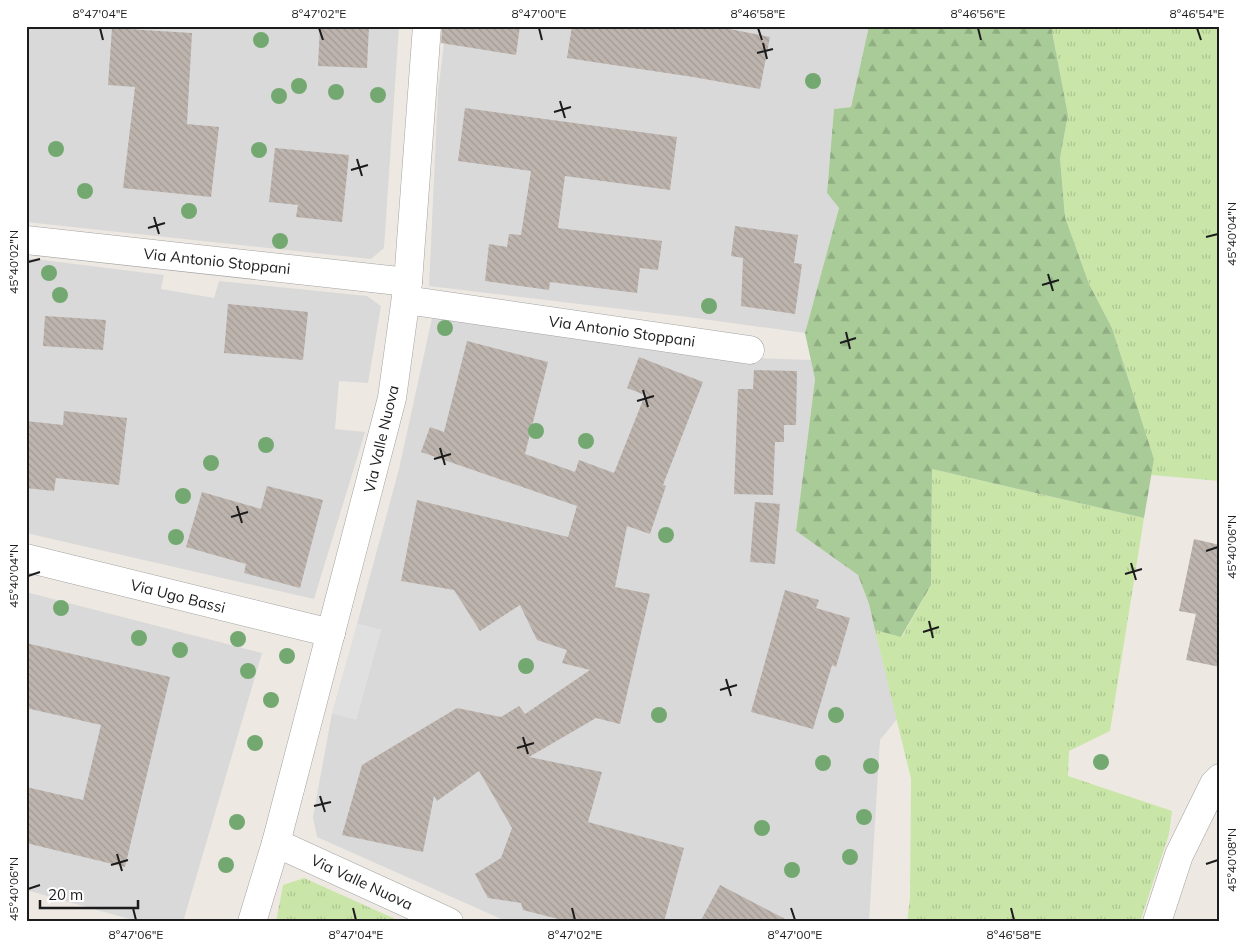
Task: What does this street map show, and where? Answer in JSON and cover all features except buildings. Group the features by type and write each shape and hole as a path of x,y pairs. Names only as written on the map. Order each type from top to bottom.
{"street":[{"name":"Via Valle Nuova","path":"252,922 276,843 392,398 407,291 427,26"},
{"name":"Via Antonio Stoppani","path":"26,240 407,291 750,350"},
{"name":"Via Ugo Bassi","path":"26,558 331,633"},
{"path":"1157,922 1179,855 1214,784 1220,778"},
{"name":"Via Valle Nuova","path":"276,843 449,922"}],"shaded area":[{"path":"26,26 399,26 384,248 371,259 26,222"},
{"path":"446,26 869,26 851,107 834,109 827,193 839,208 805,333 429,286 438,92"},
{"path":"26,258 164,275 161,289 214,298 219,281 367,296 381,306 368,383 339,381 335,429 365,432 314,599 26,533"},
{"path":"432,318 725,357 811,360 815,379 796,531 858,575 869,604 897,719 880,740 869,922 508,922 317,837 313,817 332,713 356,719 381,630 357,624 399,469"},
{"path":"26,592 262,653 183,922 140,922 26,890"},
{"path":"357,624 381,630 356,720 332,713"}],"green space":[{"path":"869,26 1051,26 1068,115 1060,158 1065,217 1089,284 1112,328 1154,459 1144,518 932,469 931,585 901,637 875,630 869,604 858,575 796,531 815,379 805,333 839,208 827,193 834,109 851,107"},
{"path":"1051,26 1220,26 1220,481 1151,475 1154,459 1112,328 1089,284 1065,217 1060,158 1068,115"},
{"path":"932,469 1144,518 1110,731 1069,751 1068,776 1172,811 1169,834 1140,922 907,922 910,898 911,779 875,630 902,637 931,585"},
{"path":"304,878 402,922 276,922 283,885"}]}
